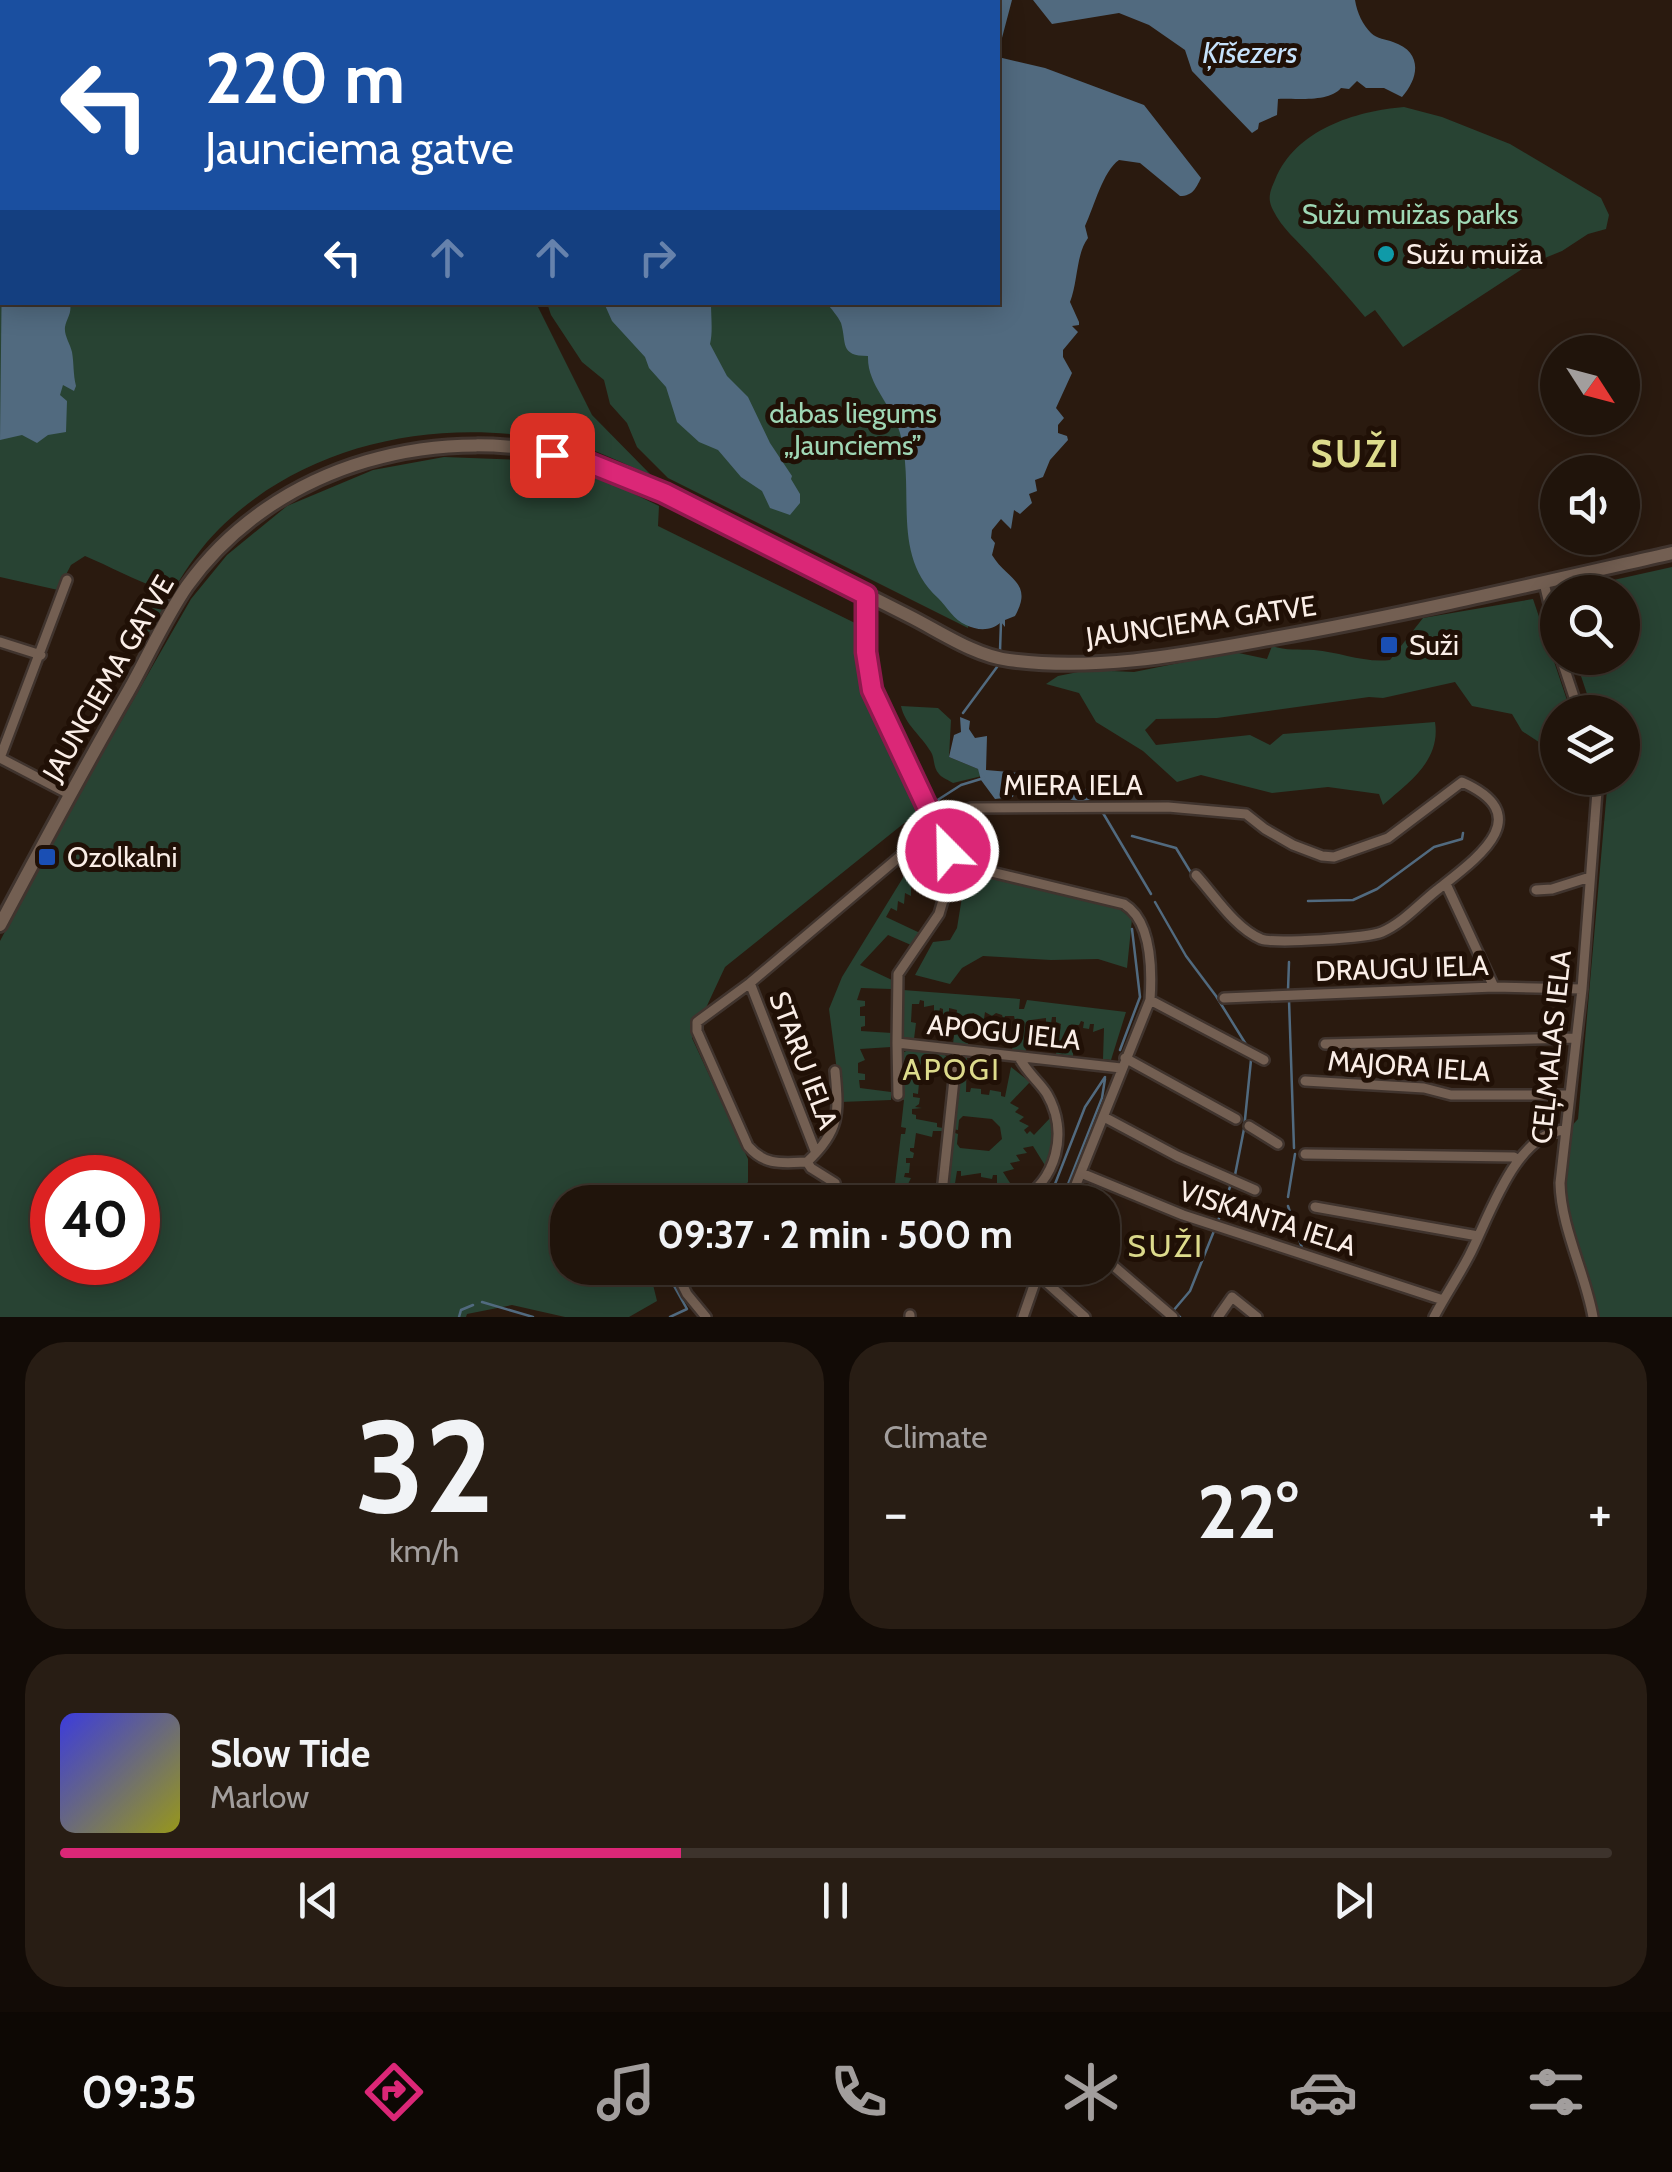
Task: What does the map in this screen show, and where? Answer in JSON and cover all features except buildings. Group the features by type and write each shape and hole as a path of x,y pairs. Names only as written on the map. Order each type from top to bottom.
{"main road":[{"name":"JAUNCIEMA GATVE","path":"0,925 186,587 224,544 283,494 370,459 440,446 516,448 587,462 664,493 1002,660 1097,665 1234,647 1540,583"},
{"name":"JAUNCIEMA GATVE","path":"1575,575 1672,553"}],"street":[{"path":"67,580 0,758 69,794"},
{"path":"866,595 866,652 872,690 954,863 1124,904 1134,910 1152,974 1150,1000 1076,1185"},
{"path":"0,642 41,655"},
{"name":"MIERA IELA","path":"807,1162 775,1164 758,1158 748,1146 697,1032 697,1022 750,983 937,825 971,808 1168,808 1246,814 1293,845 1334,857 1388,838 1462,782 1486,795 1500,824 1497,835 1446,884"},
{"name":"CEĻMALAS IELA","path":"1594,1317 1561,1205 1597,795"},
{"name":"APOGU IELA","path":"954,863 939,914 898,974 897,1043 1019,1058 1123,1063"},
{"path":"1196,875 1248,932 1266,941 1376,934 1398,923 1446,884 1494,987"},
{"path":"1536,890 1590,878"},
{"name":"STARU IELA","path":"750,983 816,1153"},
{"name":"DRAUGU IELA","path":"1224,998 1494,987 1582,989"},
{"path":"1150,1000 1264,1060"},
{"path":"1325,1044 1576,1038"},
{"path":"897,1043 898,1095"},
{"path":"943,1185 957,1051"},
{"path":"1019,1058 1048,1096 1059,1133 1050,1169 1039,1185"},
{"path":"1123,1063 1236,1119"},
{"path":"834,1185 807,1162 838,1121 835,1072"},
{"name":"MAJORA IELA","path":"1306,1081 1424,1088 1451,1095 1568,1095"},
{"path":"1104,1117 1155,1145 1256,1190"},
{"path":"1249,1126 1278,1144"},
{"path":"1434,1317 1519,1160 1537,1140 1565,1130"},
{"path":"1306,1154 1519,1160"},
{"name":"VISKANTA IELA","path":"1081,1174 1182,1215 1442,1300"},
{"path":"1314,1207 1478,1236"},
{"path":"1120,1271 1173,1317"},
{"path":"682,1285 706,1317"},
{"path":"1023,1317 1033,1285"},
{"path":"1052,1285 1085,1317"},
{"path":"1218,1317 1232,1298 1257,1317"}],"green space":[{"name":"Sužu muižas parks","path":"1404,107 1442,117 1510,144 1601,198 1609,215 1606,229 1530,264 1403,347 1375,310 1365,317 1291,235 1277,217 1270,199 1284,163 1312,136 1366,113"},
{"path":"0,305 537,305 592,415 651,475 580,446 484,433 435,434 387,441 341,454 297,473 256,498 219,529 185,572 139,650 162,584 158,588 149,585 85,556 71,565 58,590 0,577"},
{"name":"dabas liegums „Jaunciems”","path":"548,305 938,305 975,596 968,628 668,478 637,447 627,423 610,404 604,380 582,362"},
{"path":"444,457 520,460 591,473 659,506 658,526 857,624 858,661 866,705 918,812 725,967 692,1038 748,1159 746,1185 550,1185 550,1285 653,1285 657,1301 629,1317 565,1317 512,1305 466,1317 0,1317 0,941 191,599 227,555 287,506 373,470"},
{"path":"1672,567 1672,1317 1588,1317 1555,1197 1558,1141 1578,1119 1607,795 1640,795 1640,695 1587,695 1581,675 1640,675 1640,575 1636,575"},
{"path":"1533,599 1540,620 1540,675 1559,675 1565,695 1540,695 1540,743 1522,731 1512,714 1472,706 1455,682 1383,698 1217,718 1156,719 1145,730 1156,745 1250,735 1270,745 1283,734 1435,722 1436,736 1428,759 1383,805 1379,794 1328,787 1272,793 1201,775 1177,782 1143,751 1096,722 1079,693 1046,684 1058,676 1088,670 1134,672 1234,652 1267,659 1272,646 1390,660 1423,618"},
{"path":"901,706 938,708 951,720 949,757 978,769 982,776 953,783 940,775 931,752"},
{"path":"961,872 1116,906 1132,919 1127,968 1098,959 983,956 962,968 950,984 915,975 933,942 950,940 957,928"},
{"path":"904,876 944,882 940,898 911,886 911,896 905,893 904,904 898,901 897,911 891,908 886,917 920,933 911,945 888,935 860,965 892,980 891,989 861,988 857,1000 865,1001 865,1006 860,1007 860,1016 865,1016 861,1031 892,1033 891,1047 860,1049 865,1060 858,1063 858,1073 865,1074 865,1080 859,1080 860,1088 891,1092 891,1100 841,1102 829,1009 842,977"},
{"path":"903,990 1020,999 1019,1009 1024,1009 1027,1000 1126,1012 1111,1060 1103,1059 1104,1028 1093,1032 1094,1024 1083,1028 1081,1021 1073,1025 1073,1056 1056,1054 1061,1024 1056,1017 1052,1017 1051,1024 1046,1024 1046,1018 1031,1020 1025,1038 1026,1052 1012,1050 1014,1016 1005,1016 1004,1021 996,1013 992,1016 985,1012 984,1019 973,1013 968,1045 953,1044 957,1010 949,1008 949,1017 943,1016 943,1009 934,1013 934,1005 924,1007 920,1000 919,1004 912,1004 914,1039 905,1039 900,1029"},
{"path":"941,1051 950,1060 949,1069 918,1068 920,1079 914,1079 914,1083 919,1083 918,1094 913,1093 913,1097 920,1098 915,1107 922,1108 912,1109 912,1114 943,1128 933,1131 932,1137 916,1133 914,1148 910,1148 913,1158 906,1158 909,1173 904,1177 911,1178 908,1185 895,1185 901,1134 905,1134 906,1128 901,1127 904,1100 900,1062 904,1052"},
{"path":"961,1056 967,1057 966,1092 981,1089 981,1094 989,1095 990,1090 1005,1097 1011,1067 1030,1082 1010,1103 1024,1117 1019,1121 1029,1126 1024,1130 1027,1134 1030,1131 1034,1135 1051,1117 1051,1155 1046,1167 1033,1146 1023,1148 1027,1153 1016,1155 1020,1161 1010,1163 1014,1169 1003,1172 1011,1185 997,1185 997,1175 992,1179 981,1177 981,1173 961,1176 961,1171 957,1171 955,1185 947,1185 952,1132 958,1134 960,1148 989,1151 1002,1139 1000,1127 992,1119 963,1116 958,1130 952,1129"}],"water":[{"path":"1000,0 1012,0 1000,45"},
{"name":"Ķīšezers","path":"1033,0 1355,0 1371,33 1409,52 1415,74 1402,97 1384,88 1366,88 1357,81 1349,89 1341,88 1328,96 1278,99 1277,115 1259,123 1252,133 1192,71 1185,50 1149,25 1119,13 1052,24"},
{"name":"Ķīšezers","path":"1000,57 1045,68 1144,105 1201,178 1191,193 1180,196 1140,163 1119,160 1104,181 1085,226 1088,238 1070,302 1079,322 1072,326 1078,332 1063,350 1072,373 1056,408 1064,418 1058,433 1068,440 1050,460 1043,477 1035,480 1037,491 1029,494 1032,503 1020,514 1014,510 1011,529 1001,519 992,530 992,555 1016,582 1022,596 1015,616 1005,620 1005,627 1001,622 980,629 966,625 923,581 909,542 900,433 871,376 868,356 848,351 841,323 828,305 1000,305"},
{"path":"2,305 70,305 65,330 76,386 74,391 63,385 60,395 67,401 66,432 48,435 37,443 22,435 0,440"},
{"path":"605,305 711,305 710,344 727,376 748,397 800,494 800,503 790,515 770,508 762,491 741,477 718,450 699,442 677,422 666,387 612,321"},
{"path":"960,717 970,721 969,729 975,738 987,736 986,770 1042,775 1078,789 1119,788 1120,798 1071,800 1063,797 1063,789 1017,780 1013,797 995,799 978,769 949,757 954,735 961,732"}],"waterway":[{"path":"1000,651 1001,622"},
{"path":"963,713 997,667"},
{"path":"936,801 961,785 984,778"},
{"path":"1103,813 1151,894"},
{"path":"1308,901 1353,900 1377,889 1434,847 1462,839 1463,833"},
{"path":"1132,836 1176,848 1193,876"},
{"path":"1155,902 1247,1046"},
{"path":"1120,1050 1140,997 1132,929"},
{"path":"1288,990 1289,962"},
{"path":"1289,1000 1294,1148"},
{"path":"1235,1175 1251,1060"},
{"path":"1055,1185 1085,1107 1105,1077"},
{"path":"1068,1185 1102,1098 1105,1079"},
{"path":"1288,1197 1295,1154"},
{"path":"1087,1170 1091,1159"},
{"path":"1218,1221 1231,1184"},
{"path":"1288,1206 1302,1248"},
{"path":"1180,1317 1173,1311 1190,1291 1214,1231"},
{"path":"670,1317 687,1309 674,1285"},
{"path":"1139,1294 1147,1302"},
{"path":"482,1302 533,1317"},
{"path":"459,1317 461,1310 473,1305"},
{"path":"1152,1305 1165,1317"}],"place":[{"name":"Sužu muiža","path":"1386,254"},
{"name":"Suži","path":"1389,645"},
{"name":"Ozolkalni","path":"47,857"}],"district":[{"name":"SUŽI","path":"1356,454"},
{"name":"APOGI","path":"952,1070"},
{"name":"SUŽI","path":"1166,1246"}],"route":[{"path":"552,455 587,462 664,493 866,595 866,652 872,690 948,851"}]}
